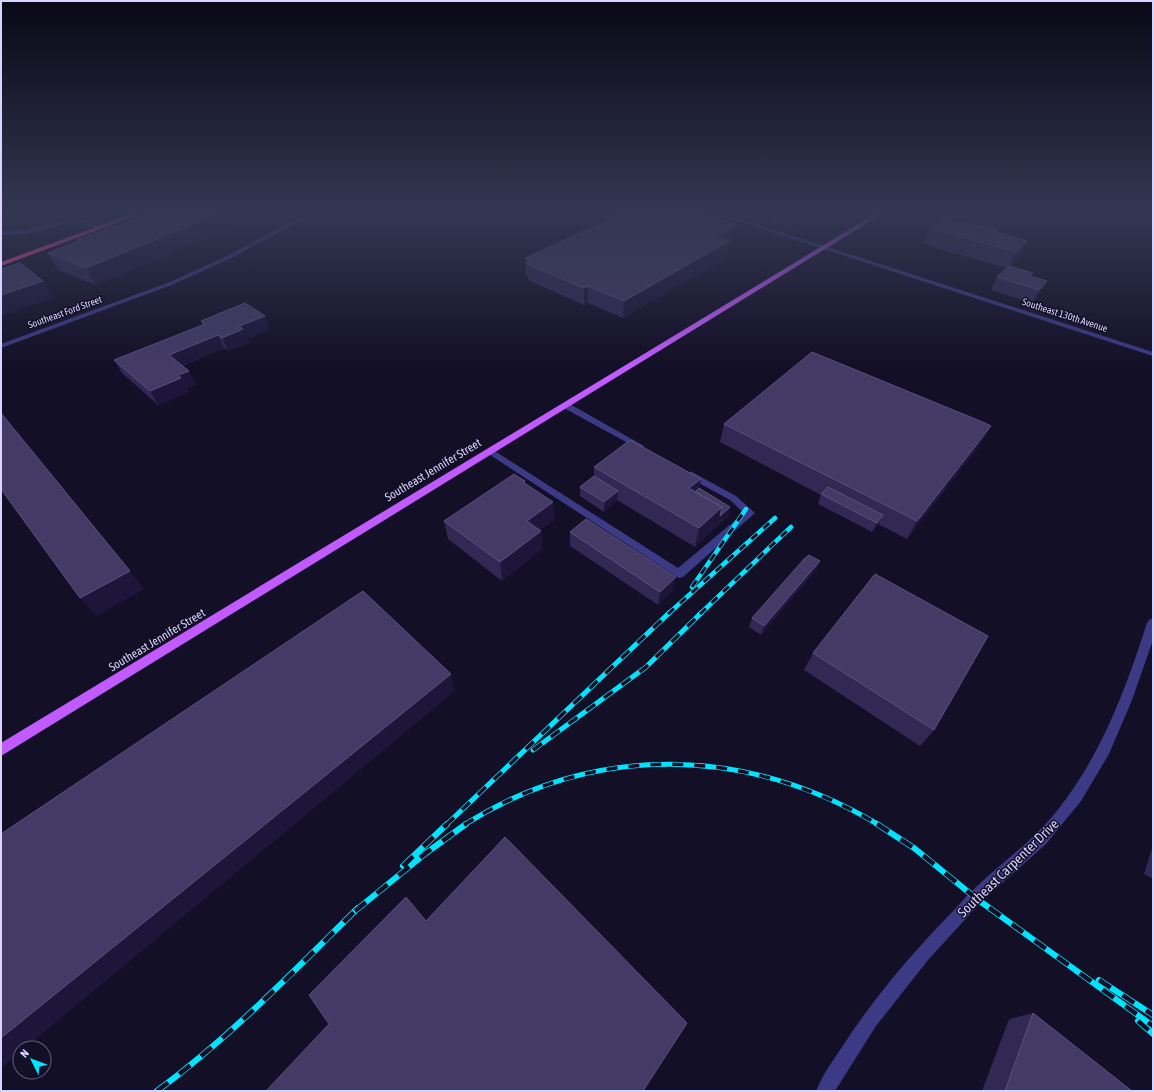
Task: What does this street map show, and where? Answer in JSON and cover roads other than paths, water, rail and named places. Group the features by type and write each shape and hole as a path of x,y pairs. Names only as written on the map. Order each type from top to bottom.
{"main road":[{"name":"Southeast Jennifer Street","path":"1,750 794,265"}],"street":[{"name":"Southeast Ford Street","path":"1,346 172,283 212,265"},
{"name":"Southeast 130th Avenue","path":"878,265 1153,354"},
{"path":"565,405 646,450"},
{"path":"490,451 679,574 750,513 734,498 680,468"},
{"name":"Southeast Carpenter Drive","path":"825,1091 861,1032 913,964 976,897 1028,852 1060,818 1073,801 1102,755 1115,729 1128,699 1153,623"}],"railway":[{"path":"692,587 746,509"},
{"path":"668,614 775,518"},
{"path":"700,614 791,527"},
{"path":"446,825 669,613"},
{"path":"533,750 646,667 701,613"},
{"path":"464,825 514,798 566,779 618,768 671,764 724,768 777,780 829,799 879,825"},
{"path":"403,866 447,824"},
{"path":"355,911 426,853 466,824"},
{"path":"877,824 914,848 977,899 1153,1026"},
{"path":"157,1091 210,1049 236,1026 358,908"},
{"path":"1099,980 1153,1015"},
{"path":"1138,1021 1153,1034"}]}
